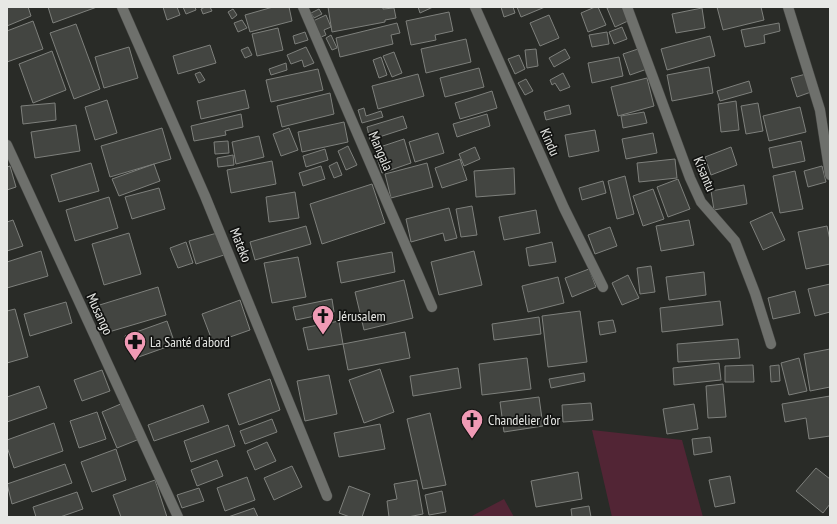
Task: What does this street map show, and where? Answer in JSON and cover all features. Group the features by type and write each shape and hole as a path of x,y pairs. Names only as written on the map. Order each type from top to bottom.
{"street":[{"name":"Mateko","path":"122,7 205,196 327,496"},
{"name":"Mangala","path":"303,7 432,307"},
{"name":"Kindu","path":"475,7 564,208 603,287"},
{"name":"Kisantu","path":"627,7 690,178 701,202 720,221 735,241 755,293 771,344"},
{"path":"788,7 820,110 830,176"},
{"name":"Musango","path":"7,145 178,517"}],"shaded area":[{"path":"592,430 682,440 703,517 612,517"},
{"path":"504,499 514,517 470,517"}],"building":[{"path":"7,7 28,7 31,16 7,26"},
{"path":"48,7 97,7 53,23"},
{"path":"163,7 177,7 180,15 167,20"},
{"path":"183,7 195,7 196,10 186,14"},
{"path":"210,7 212,11 203,14 201,9"},
{"path":"273,7 289,7 292,21 250,32 245,15"},
{"path":"328,7 394,8 396,18 385,20 385,22 332,32"},
{"path":"418,7 433,7 420,13"},
{"path":"501,7 513,7 515,13 504,17"},
{"path":"517,7 545,7 521,17"},
{"path":"598,7 606,25 588,32 581,13"},
{"path":"624,7 630,20 615,27 607,8"},
{"path":"717,7 761,7 764,20 723,30"},
{"path":"702,8 705,28 676,33 672,14"},
{"path":"233,9 237,15 232,19 228,12"},
{"path":"319,9 322,14 314,18 311,13"},
{"path":"449,12 453,31 435,35 436,40 411,45 406,21"},
{"path":"326,15 331,27 324,30 326,35 321,37 313,21"},
{"path":"549,15 559,38 540,46 530,23"},
{"path":"242,20 247,28 238,32 234,23"},
{"path":"33,21 43,49 7,62 7,31"},
{"path":"397,23 400,33 391,35 393,44 340,57 336,38"},
{"path":"779,23 780,31 764,35 765,43 745,47 741,30"},
{"path":"76,24 100,89 74,99 50,33"},
{"path":"622,27 627,39 614,44 609,32"},
{"path":"278,28 283,50 257,56 252,34"},
{"path":"305,32 308,40 295,44 293,36"},
{"path":"607,32 609,44 592,47 589,35"},
{"path":"331,35 337,48 332,50 326,38"},
{"path":"710,36 715,56 667,70 661,49"},
{"path":"466,39 471,62 426,73 421,49"},
{"path":"210,45 216,63 178,74 173,56"},
{"path":"129,47 138,78 104,88 95,57"},
{"path":"248,47 252,55 245,58 241,50"},
{"path":"306,47 314,63 304,67 302,60 291,64 287,55"},
{"path":"641,48 647,69 630,75 623,54"},
{"path":"536,49 538,66 527,68 525,50"},
{"path":"565,49 570,58 554,67 549,58"},
{"path":"52,51 66,90 33,103 19,64"},
{"path":"394,52 402,73 392,77 383,56"},
{"path":"519,55 525,69 515,74 508,59"},
{"path":"381,57 387,75 379,78 373,60"},
{"path":"619,57 623,76 592,83 588,63"},
{"path":"286,63 287,70 271,75 269,69"},
{"path":"709,67 713,93 672,101 667,75"},
{"path":"479,68 484,87 445,97 440,78"},
{"path":"318,69 323,90 271,102 266,80"},
{"path":"200,72 205,80 199,83 195,74"},
{"path":"563,73 570,87 560,91 555,83 552,85 550,80"},
{"path":"418,74 424,96 378,109 372,86"},
{"path":"806,74 811,92 797,97 791,78"},
{"path":"647,78 654,106 618,116 611,87"},
{"path":"526,79 533,91 525,95 518,83"},
{"path":"749,81 752,92 720,101 717,91"},
{"path":"245,90 249,108 201,119 197,101"},
{"path":"492,91 497,108 460,119 455,103"},
{"path":"330,93 334,114 282,127 277,106"},
{"path":"107,100 117,133 95,140 85,107"},
{"path":"736,101 739,130 721,132 718,104"},
{"path":"55,103 56,120 23,124 21,106"},
{"path":"758,103 763,131 746,134 741,106"},
{"path":"569,105 571,114 546,120 544,112"},
{"path":"800,107 806,132 769,141 763,116"},
{"path":"364,108 366,116 381,111 383,117 362,123 358,110"},
{"path":"644,112 647,123 623,128 621,116"},
{"path":"241,114 243,127 225,131 226,135 194,141 191,126"},
{"path":"487,114 490,126 457,137 453,124"},
{"path":"403,116 407,128 370,140 367,127"},
{"path":"344,122 348,142 302,152 298,132"},
{"path":"76,125 80,151 35,158 31,132"},
{"path":"162,128 171,159 110,177 101,146"},
{"path":"289,128 298,150 281,156 273,134"},
{"path":"595,130 599,151 569,157 565,135"},
{"path":"438,133 444,153 415,162 409,142"},
{"path":"653,133 657,153 626,159 622,139"},
{"path":"259,136 264,157 236,164 232,142"},
{"path":"404,139 411,163 382,173 374,149"},
{"path":"228,141 229,153 215,154 214,142"},
{"path":"801,141 805,161 773,168 769,148"},
{"path":"348,146 357,165 346,170 338,151"},
{"path":"475,147 480,159 464,166 459,154"},
{"path":"731,147 737,165 711,175 705,157"},
{"path":"325,149 328,160 306,167 303,156"},
{"path":"233,155 234,165 218,167 217,158"},
{"path":"460,159 467,180 442,188 435,168"},
{"path":"675,159 677,178 639,182 637,163"},
{"path":"272,161 276,184 231,193 227,170"},
{"path":"337,162 342,175 334,178 329,166"},
{"path":"91,163 99,191 59,202 51,175"},
{"path":"427,163 433,187 391,198 385,174"},
{"path":"154,164 160,181 119,196 112,179"},
{"path":"10,166 16,187 7,190 7,167"},
{"path":"321,166 325,179 303,186 299,173"},
{"path":"822,166 826,182 808,187 804,171"},
{"path":"514,168 515,194 476,197 474,171"},
{"path":"795,171 803,209 780,213 773,176"},
{"path":"625,176 634,214 617,219 608,181"},
{"path":"678,179 690,209 668,217 657,187"},
{"path":"603,181 606,193 582,200 579,188"},
{"path":"372,184 385,223 322,244 310,204"},
{"path":"744,185 747,204 714,210 711,191"},
{"path":"159,188 165,209 132,219 125,197"},
{"path":"653,189 664,219 643,226 633,196"},
{"path":"295,192 299,218 269,222 266,197"},
{"path":"109,197 118,228 75,241 66,210"},
{"path":"472,206 477,235 461,237 456,209"},
{"path":"449,208 457,238 445,241 443,233 411,242 406,219"},
{"path":"536,210 540,233 504,240 499,217"},
{"path":"772,212 785,240 763,250 750,222"},
{"path":"13,220 23,246 7,251 7,222"},
{"path":"689,220 694,245 661,251 656,226"},
{"path":"306,226 311,244 255,260 250,242"},
{"path":"827,226 830,240 830,264 806,269 798,232"},
{"path":"610,227 617,246 595,254 588,235"},
{"path":"129,233 141,274 104,285 92,244"},
{"path":"217,233 224,255 196,264 189,241"},
{"path":"186,242 193,263 178,268 170,248"},
{"path":"552,242 556,262 529,266 526,248"},
{"path":"41,251 48,276 7,288 7,262"},
{"path":"474,251 482,285 439,295 431,262"},
{"path":"392,252 395,272 341,283 337,262"},
{"path":"298,257 306,297 272,303 264,263"},
{"path":"651,266 655,292 640,294 637,268"},
{"path":"589,269 596,287 572,297 565,278"},
{"path":"704,272 706,295 669,300 666,277"},
{"path":"628,275 639,298 622,305 612,283"},
{"path":"558,277 564,303 528,312 522,286"},
{"path":"404,280 413,318 364,330 355,292"},
{"path":"830,284 830,312 815,316 808,289"},
{"path":"158,287 166,315 102,334 93,307"},
{"path":"795,291 800,313 773,319 768,298"},
{"path":"332,299 334,312 296,320 293,307"},
{"path":"240,300 250,330 213,343 202,314"},
{"path":"720,301 723,325 662,332 660,308"},
{"path":"66,302 72,323 30,336 24,314"},
{"path":"15,309 28,357 7,363 7,311"},
{"path":"580,311 587,362 548,367 542,316"},
{"path":"539,317 541,334 494,340 492,324"},
{"path":"613,320 616,332 600,335 598,322"},
{"path":"167,321 175,344 133,359 125,336"},
{"name":"Jérusalem","path":"339,321 343,344 308,350 303,328"},
{"path":"405,332 410,358 348,370 343,344"},
{"path":"738,339 740,358 678,362 677,344"},
{"path":"830,349 830,387 810,391 804,354"},
{"path":"527,358 531,389 482,395 479,364"},
{"path":"799,358 807,391 789,395 781,363"},
{"path":"719,363 721,380 674,385 673,368"},
{"path":"753,365 754,382 725,382 725,366"},
{"path":"779,365 780,381 771,382 770,366"},
{"path":"458,368 461,388 413,396 410,376"},
{"path":"380,369 394,412 364,423 349,380"},
{"path":"102,370 110,391 82,401 74,380"},
{"path":"584,373 585,381 551,388 549,379"},
{"path":"329,375 337,414 305,421 297,381"},
{"path":"270,379 280,410 239,425 228,394"},
{"path":"723,384 726,417 708,418 706,386"},
{"path":"39,386 47,408 7,422 7,397"},
{"path":"830,396 830,436 809,439 806,418 785,422 782,404"},
{"path":"539,397 543,426 504,432 500,402"},
{"path":"123,403 137,440 117,448 102,412"},
{"path":"591,403 593,420 563,422 562,405"},
{"path":"694,404 698,429 667,434 663,409"},
{"path":"203,405 209,422 154,441 148,425"},
{"path":"97,412 106,439 79,448 70,421"},
{"path":"430,413 446,485 423,489 407,419"},
{"path":"272,419 277,432 245,444 240,431"},
{"path":"54,423 63,451 14,468 7,447 7,440"},
{"path":"380,424 385,449 339,457 334,433"},
{"path":"228,425 235,446 191,462 184,441"},
{"path":"710,437 712,452 694,455 692,439"},
{"path":"267,442 276,461 255,470 247,451"},
{"path":"116,449 126,480 92,492 81,462"},
{"path":"217,460 223,476 197,486 191,470"},
{"path":"65,464 72,483 12,504 7,484"},
{"path":"292,466 302,487 274,500 264,478"},
{"path":"816,468 830,479 830,504 823,513 796,491"},
{"path":"578,472 582,499 536,507 531,481"},
{"path":"730,476 735,503 715,507 709,480"},
{"path":"247,477 255,500 225,511 217,488"},
{"path":"155,480 167,517 121,517 113,495"},
{"path":"417,480 423,514 408,517 389,517 387,501 397,499 394,484"},
{"path":"349,486 370,494 362,517 350,517 339,513"},
{"path":"199,488 204,501 182,508 177,495"},
{"path":"442,491 446,512 429,515 425,495"},
{"path":"77,492 83,509 60,517 36,517 33,507"},
{"path":"589,506 591,517 572,517 571,509"},
{"path":"254,508 258,517 228,517"}],"place":[{"name":"Jérusalem","path":"323,336"},
{"name":"La Santé d'abord","path":"135,362"},
{"name":"Chandelier d'or","path":"472,440"}]}
